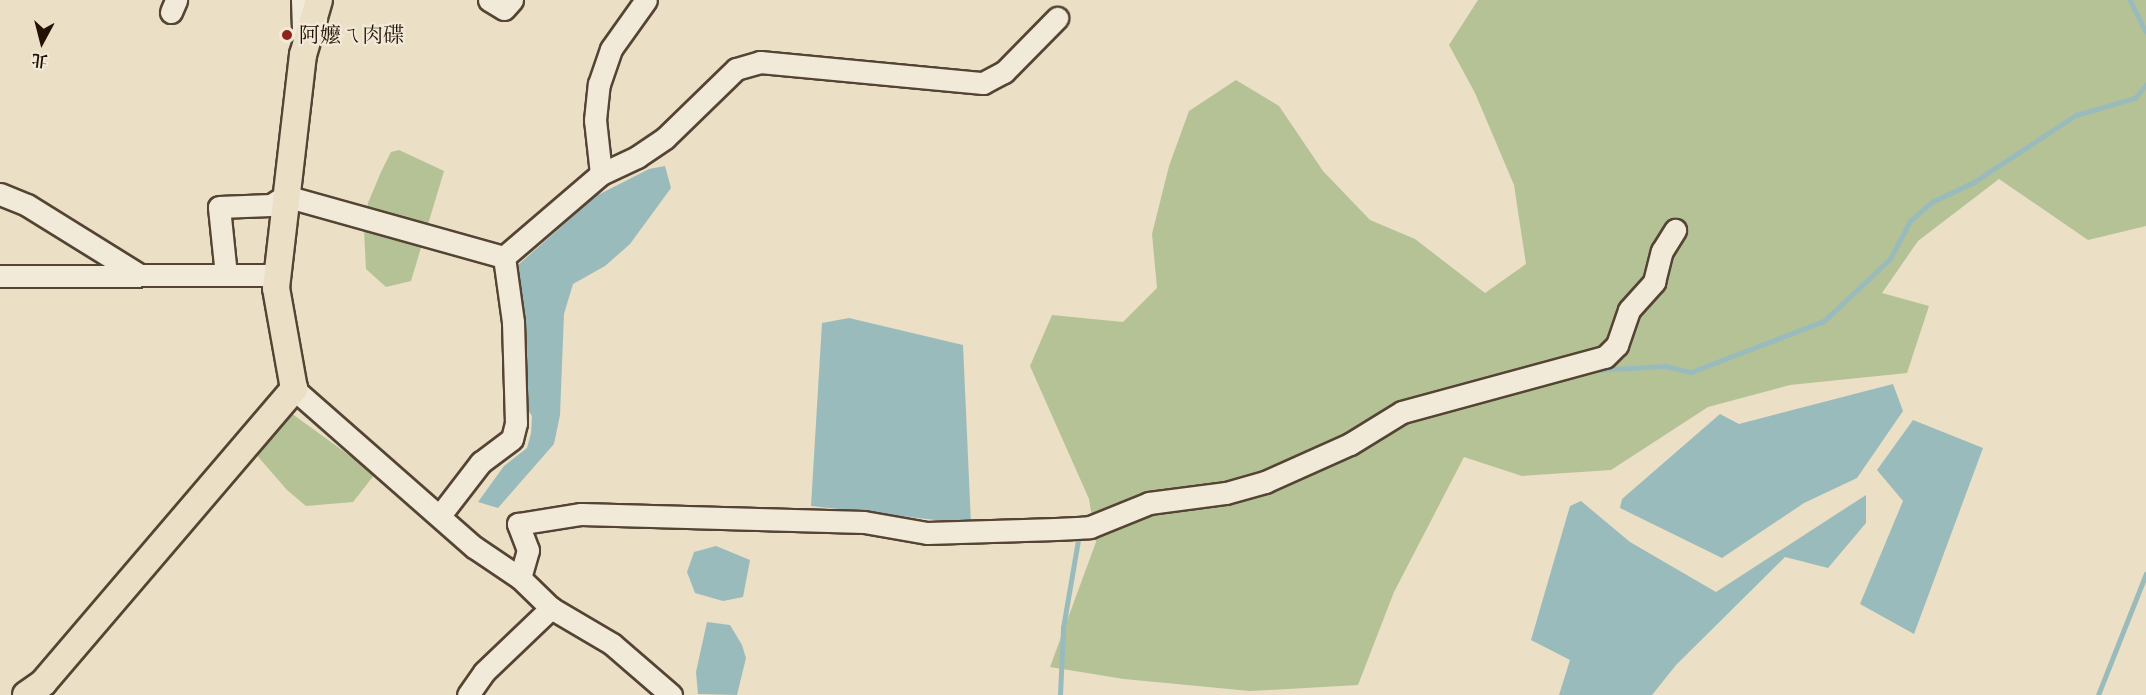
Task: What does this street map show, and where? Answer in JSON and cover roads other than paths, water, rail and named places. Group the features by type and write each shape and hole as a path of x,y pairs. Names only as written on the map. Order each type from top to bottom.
{"main road":[{"path":"26,695 42,683 294,389 276,288 303,55 319,0"}],"street":[{"path":"302,0 303,55"},
{"path":"489,0 504,9 512,0"},
{"path":"601,174 595,120 599,84 611,49 646,0"},
{"path":"504,257 601,174 637,157 664,138 736,69 760,62 983,83 1004,72 1057,18"},
{"path":"0,194 27,205 141,275"},
{"path":"226,275 219,207 271,205 285,196 504,257"},
{"path":"520,579 528,550 518,524 581,514 864,522 927,533 1056,529 1090,527 1149,503 1226,493 1265,482 1350,444 1402,412 1605,357 1617,345 1629,310 1654,282 1662,251 1675,230"},
{"path":"441,514 481,462 512,439 516,423 513,322 504,257"},
{"path":"0,276 277,275"},
{"path":"294,389 441,514 474,547 520,579 551,608 612,644 671,695"},
{"path":"468,695 484,672 551,608"}],"water":[{"path":"665,166 671,188 630,244 605,266 573,284 564,314 560,415 554,444 498,508 478,502 504,466 527,448 531,433 532,416 525,406 518,265 596,196 649,169"},
{"path":"849,318 963,345 971,524 811,506 822,323"},
{"path":"1893,384 1903,411 1857,478 1804,503 1722,558 1620,508 1622,499 1720,414 1739,424"},
{"path":"1913,420 1983,448 1914,634 1860,604 1903,501 1877,470"},
{"path":"1866,495 1866,523 1828,568 1785,557 1676,665 1652,695 1559,695 1570,660 1531,640 1570,506 1581,501 1630,542 1716,592"},
{"path":"716,546 750,560 743,597 723,601 695,593 687,572 694,552"},
{"path":"707,622 730,625 742,645 746,658 737,695 698,694 696,672"}],"waterway":[{"path":"2130,0 2146,31"},
{"path":"1597,370 1665,366 1691,372 1824,321 1890,259 1910,221 1932,202 1974,182 2076,115 2135,98 2146,85"},
{"path":"769,531 811,531"},
{"path":"1060,695 1063,628 1079,534"},
{"path":"993,541 1050,539"},
{"path":"2098,695 2146,574"}],"place":[{"name":"阿嬤ㄟ肉碟","path":"287,35"}]}
